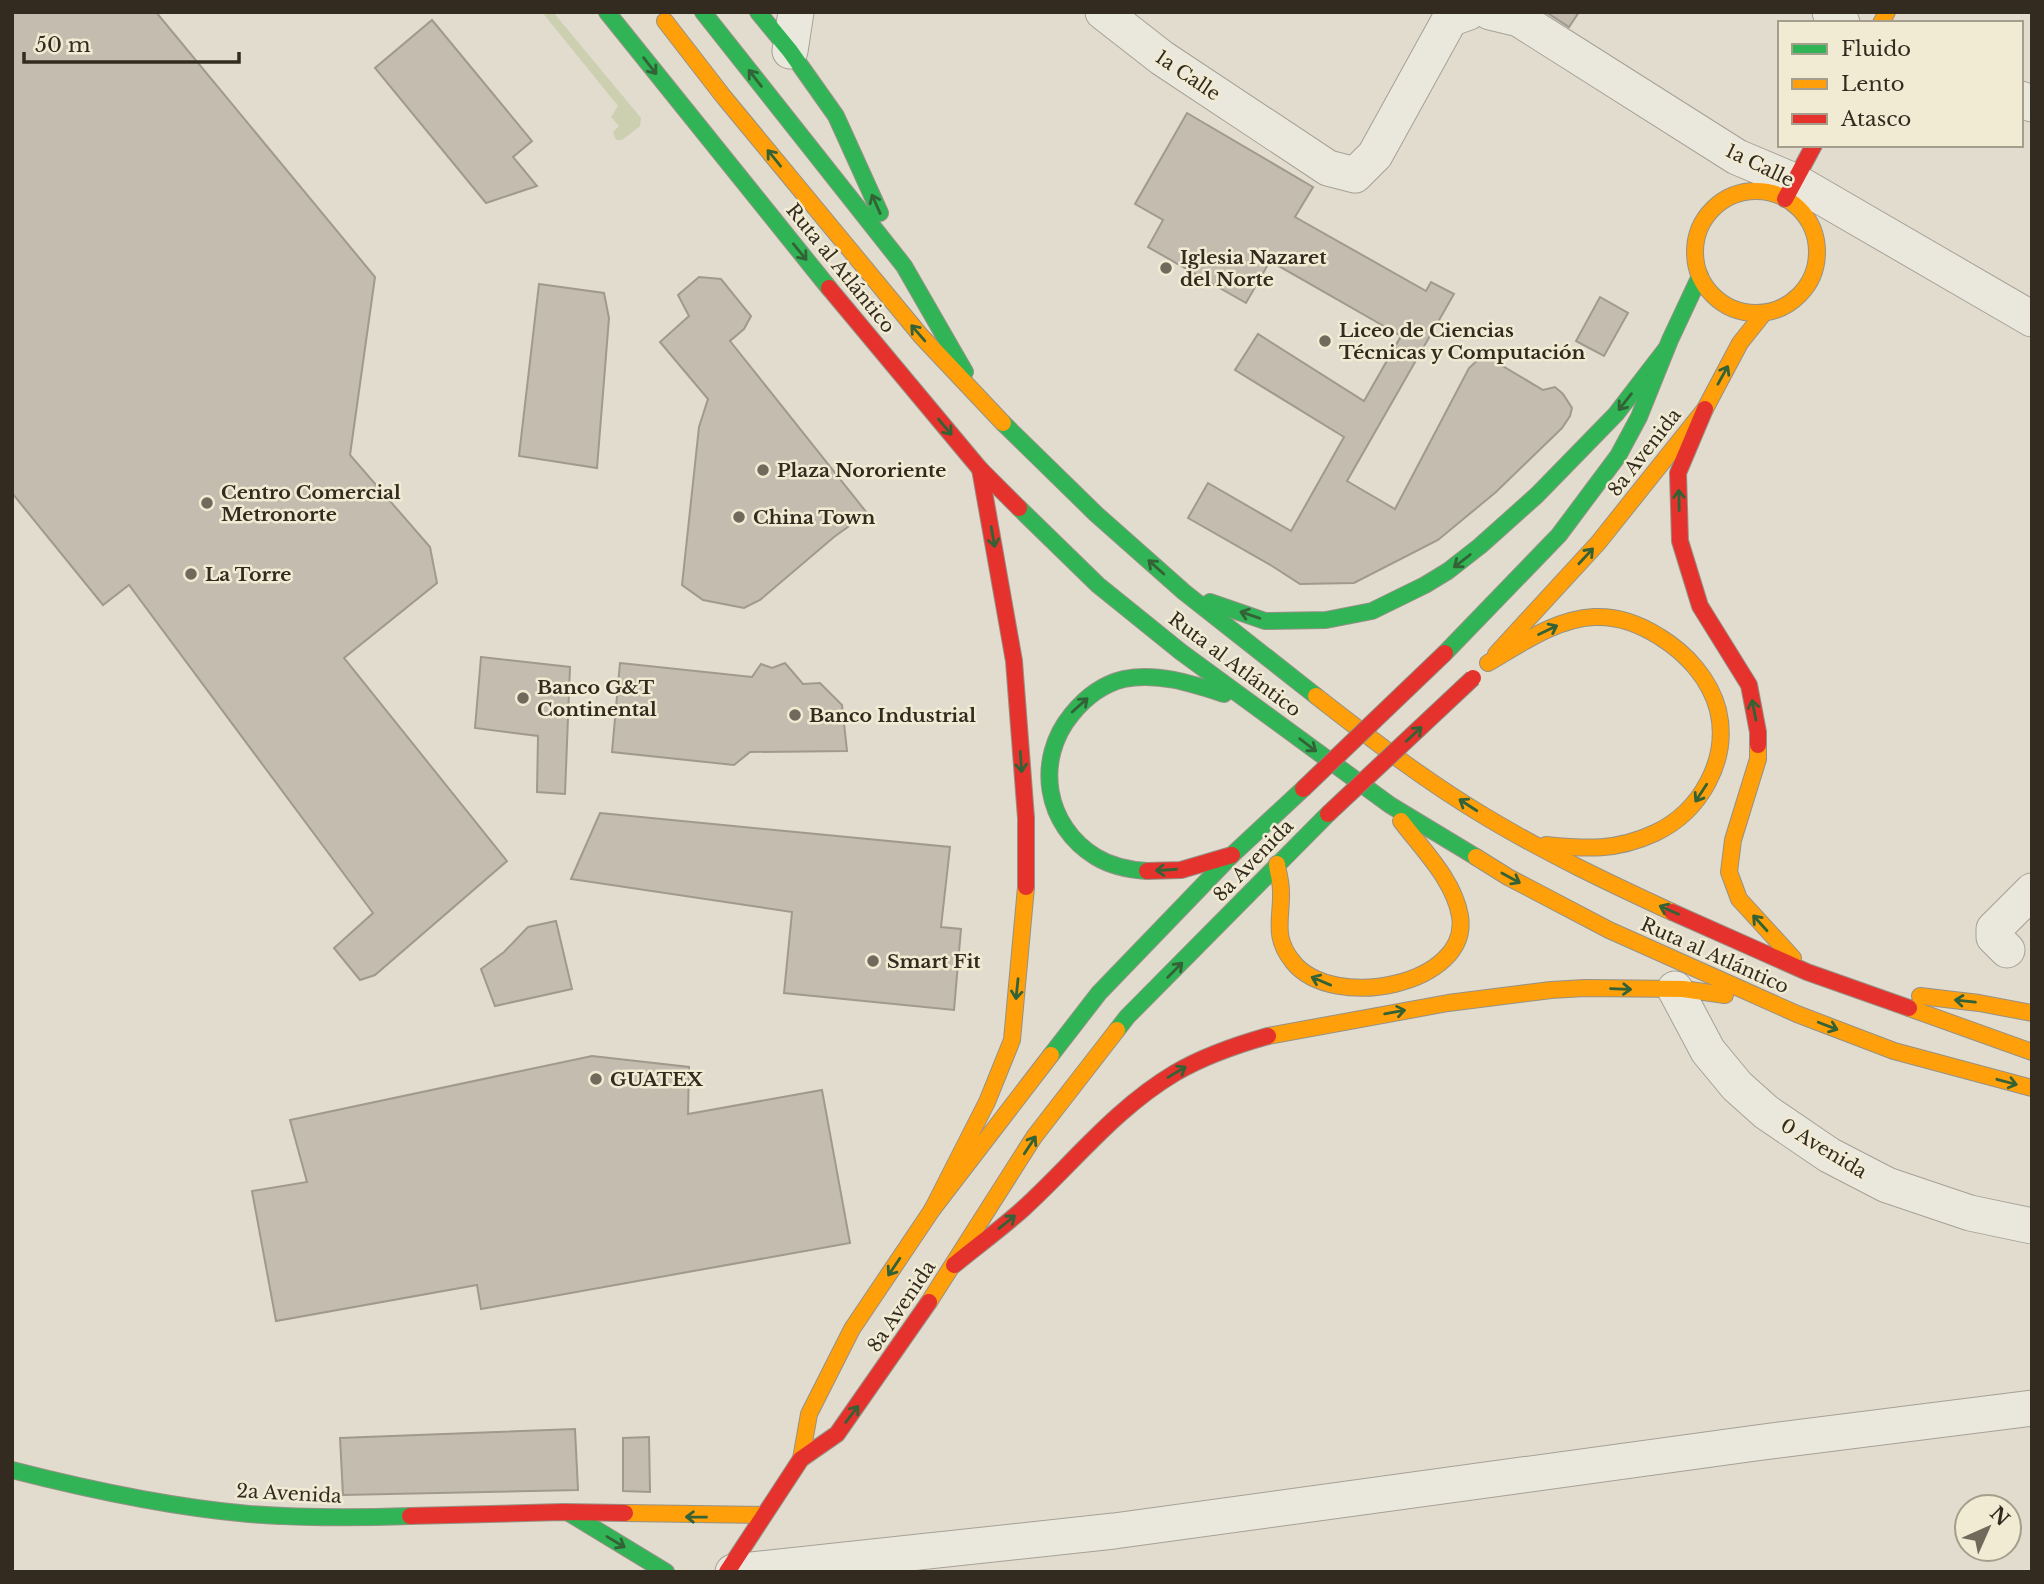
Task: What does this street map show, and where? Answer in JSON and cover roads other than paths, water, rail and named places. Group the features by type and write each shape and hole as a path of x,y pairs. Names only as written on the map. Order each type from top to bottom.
{"main road":[{"name":"Ruta al Atlántico","path":"607,12 863,330 980,470 1098,585 1181,652 1390,805 1508,877 1609,930 1797,1014 1894,1051 2032,1088"},
{"name":"Ruta al Atlántico","path":"703,12 904,266 981,401"},
{"path":"758,12 790,51 836,116 904,266"},
{"name":"Ruta al Atlántico","path":"665,21 723,96 912,326 981,401 1078,497 1184,593 1425,778 1488,818 1601,880 1807,972 2032,1052"},
{"path":"1790,190 1813,147"},
{"path":"1790,190 1811,226 1816,244 1816,264 1810,281 1798,296 1782,307 1764,313 1744,312 1726,304 1710,292 1700,276 1695,257 1696,239 1703,221 1715,207 1731,196 1748,191 1790,190"},
{"name":"8a Avenida","path":"801,1459 809,1413 852,1329 932,1210 1099,993 1232,855 1445,653 1532,565 1581,510 1619,454 1651,393 1667,349 1700,276"},
{"name":"8a Avenida","path":"727,1572 801,1459 836,1434 867,1394 954,1265 1034,1137 1127,1017 1277,864 1488,663 1598,543 1705,409 1740,343 1764,313"},
{"path":"1184,593 1265,621 1326,620 1372,611 1395,601 1448,571 1480,547 1537,495 1616,414 1667,349"},
{"path":"1705,409 1678,473 1680,541 1700,606 1749,685 1758,732 1758,759 1733,840 1729,872 1739,898 1758,922 1807,972"},
{"path":"932,1210 987,1102 1012,1040 1026,898 1026,818 1014,662 980,470"},
{"path":"1488,663 1554,626 1593,617 1623,619 1658,634 1690,659 1707,685 1718,711 1718,757 1703,793 1686,813 1661,830 1637,841 1595,849 1533,843"},
{"path":"1232,855 1166,872 1133,869 1098,858 1076,842 1058,819 1048,792 1048,761 1057,733 1069,715 1097,690 1124,679 1154,678 1188,683 1253,704"},
{"path":"1277,864 1282,895 1276,920 1281,943 1296,965 1317,981 1345,989 1380,989 1427,971 1456,948 1461,931 1460,912 1450,887 1390,805"},
{"path":"954,1265 1024,1207 1100,1130 1137,1098 1173,1074 1220,1050 1253,1038 1433,1005 1535,991 1581,988 1712,991 1797,1014"},
{"path":"1852,989 1979,1003 2032,1013"},
{"path":"1894,1051 1951,1082"},
{"name":"2a Avenida","path":"12,1470 82,1488 180,1505 281,1516 340,1518 567,1511 702,1517 764,1515"},
{"path":"567,1511 666,1572"}],"street":[{"path":"790,51 796,12"},
{"name":"1a Calle","path":"1103,12 1162,58 1328,168 1355,175 1375,155 1450,19 1469,12"},
{"name":"1a Calle","path":"1490,12 1520,19 1790,190 2032,319"},
{"path":"2007,950 1994,937 1994,929 2032,891"},
{"name":"0 Avenida","path":"1675,989 1709,1051 1737,1086 1766,1112 1829,1155 1887,1185 1970,1213 2032,1226"},
{"path":"733,1572 1114,1531 2032,1408"}],"place":[{"name":"Iglesia Nazaret del Norte","path":"1166,268"},
{"name":"Liceo de Ciencias Técnicas y Computación","path":"1325,341"},
{"name":"Plaza Nororiente","path":"763,470"},
{"name":"Centro Comercial Metronorte","path":"207,503"},
{"name":"China Town","path":"739,517"},
{"name":"La Torre","path":"191,574"},
{"name":"Banco G&T Continental","path":"523,698"},
{"name":"Banco Industrial","path":"795,715"},
{"name":"Smart Fit","path":"873,961"},
{"name":"GUATEX","path":"596,1079"}]}
